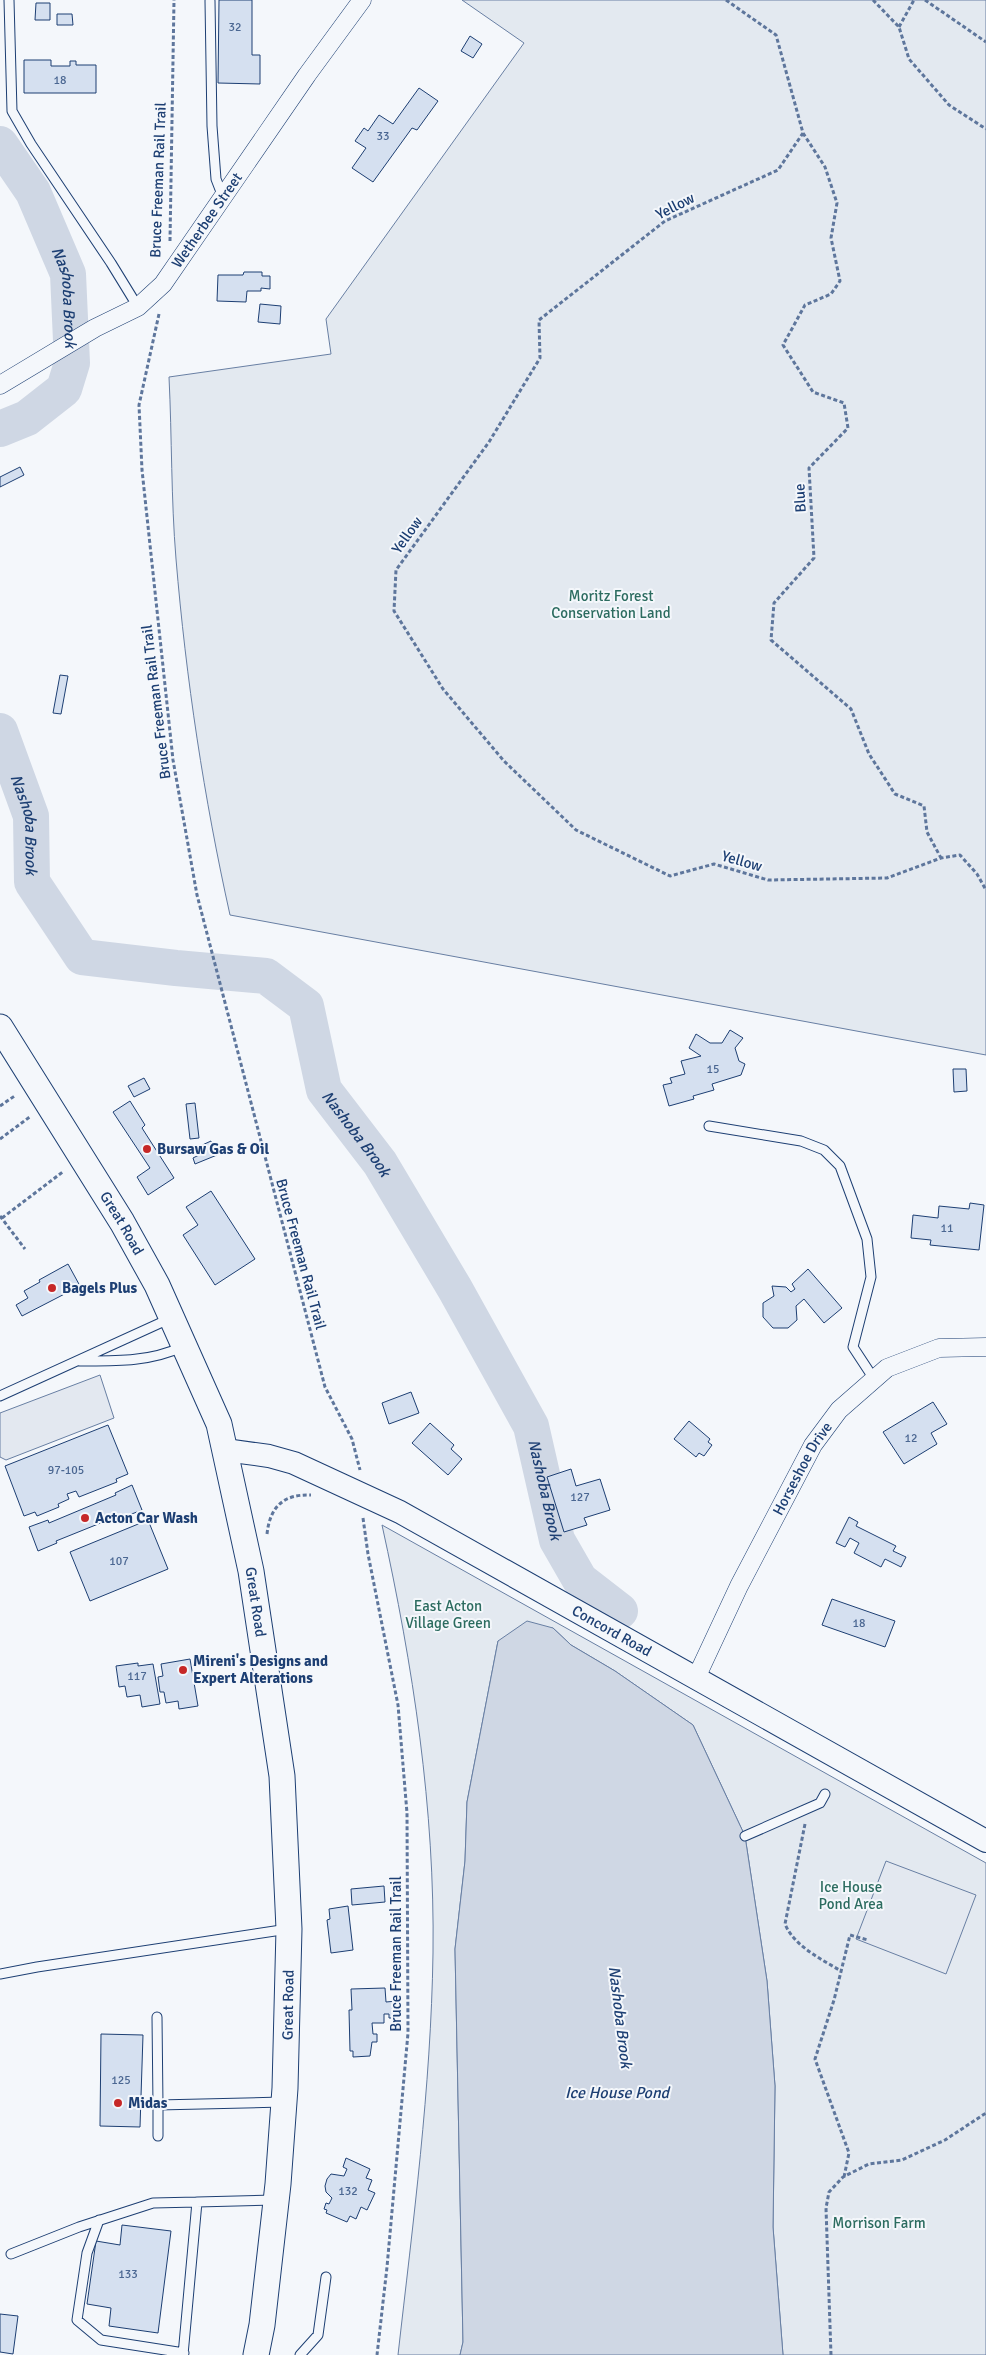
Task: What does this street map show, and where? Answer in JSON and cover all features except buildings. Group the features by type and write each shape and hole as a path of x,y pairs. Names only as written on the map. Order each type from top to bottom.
{"main road":[{"name":"Great Road","path":"0,1028 122,1222 157,1285 172,1318 219,1424 256,1596 282,1776 288,1929 284,2102 276,2200 262,2325 256,2355"}],"street":[{"name":"Wetherbee Street","path":"0,385 95,328 138,307 164,284 307,75 362,0"},
{"name":"Horseshoe Drive","path":"696,1678 739,1586 813,1445 839,1410 887,1368 939,1348 986,1347"},
{"name":"Concord Road","path":"225,1450 270,1456 294,1463 363,1493 984,1836"}],"lane":[{"path":"9,0 12,111 31,144 111,263 138,307"},
{"path":"210,1 212,126 216,179 223,198"},
{"path":"709,1126 801,1141 824,1150 840,1166 867,1239 871,1277 853,1347 874,1379"},
{"path":"0,1396 80,1362 102,1348 172,1318"},
{"path":"80,1362 129,1362 167,1354 184,1346"},
{"path":"745,1836 820,1802 825,1794"},
{"path":"0,1974 288,1929"},
{"path":"157,2018 158,2136"},
{"path":"158,2104 284,2102"},
{"path":"11,2254 99,2220 153,2203 276,2200"},
{"path":"99,2220 87,2253 77,2320 101,2340 183,2354 197,2202"},
{"path":"300,2355 318,2335 326,2277"}],"path":[{"name":"Bruce Freeman Rail Trail","path":"169,250 174,0"},
{"path":"726,0 776,35 804,133"},
{"path":"873,0 899,27 909,59 949,105 986,129"},
{"path":"899,27 914,0"},
{"path":"925,0 986,42"},
{"name":"Yellow","path":"804,133 778,170 665,221 539,320 540,358 489,442 396,570 394,611 443,689 504,762 576,830 670,876 714,864 768,880 887,878 941,858 960,855 977,874 986,890"},
{"name":"Blue","path":"804,133 825,168 837,203 831,238 840,281 831,294 805,305 783,346 813,392 844,403 848,428 809,468 814,558 774,603 771,640 851,709 869,754 895,794 924,806 927,832 941,858"},
{"name":"Bruce Freeman Rail Trail","path":"164,284 139,405 142,470 173,760 197,894 212,959 325,1387"},
{"path":"0,1106 16,1094"},
{"path":"0,1139 32,1116"},
{"path":"25,1249 1,1217 66,1169"},
{"path":"267,1537 269,1516 281,1502 297,1494 315,1496"},
{"name":"Bruce Freeman Rail Trail","path":"368,1554 398,1705 407,1813 408,2032 387,2267 377,2355"},
{"path":"810,1807 785,1924 789,1934 807,1950 841,1971"},
{"path":"844,2178 849,2153 815,2059 834,2000 850,1935 868,1940"},
{"path":"831,2355 826,2208 829,2192 844,2178 869,2164 902,2160 945,2140 986,2113"}],"green space":[{"name":"Moritz Forest Conservation Land","path":"462,0 986,0 986,1055 230,915 204,783 185,649 174,536 169,377 331,354 326,319 524,43"},
{"path":"382,1525 986,1863 986,2355 783,2355 773,2227 775,2086 767,1981 745,1836 693,1725 615,1671 571,1645 553,1628 498,1641 467,1802 465,1861 455,1949 463,2342 460,2355 398,2355 415,2205 429,2054 432,2004 433,1899 426,1791 420,1738 403,1631"}],"shaded area":[{"path":"100,1375 114,1418 6,1460 0,1457 0,1413"},
{"path":"886,1861 976,1895 946,1974 856,1939"}],"water":[{"name":"Ice House Pond","path":"527,1621 553,1628 571,1645 615,1671 693,1725 745,1836 767,1981 775,2086 773,2227 783,2355 460,2355 463,2342 455,1949 465,1861 467,1802 498,1641"}],"waterway":[{"name":"Nashoba Brook","path":"0,144 33,192 68,274 72,363 64,389 27,418 0,429"},
{"name":"Nashoba Brook","path":"0,731 31,816 32,882 82,957 266,976 306,1006 324,1090 380,1163 455,1289 531,1426 557,1540 580,1580 620,1611"}],"place":[{"name":"Bursaw Gas & Oil","path":"147,1149"},
{"name":"Bagels Plus","path":"52,1288"},
{"name":"Acton Car Wash","path":"85,1518"},
{"name":"Mireni's Designs and Expert Alterations","path":"183,1670"},
{"name":"Midas","path":"118,2103"}],"park label":[{"name":"East Acton Village Green","path":"448,1614"},
{"name":"Ice House Pond Area","path":"851,1896"},
{"name":"Morrison Farm","path":"879,2223"}]}
